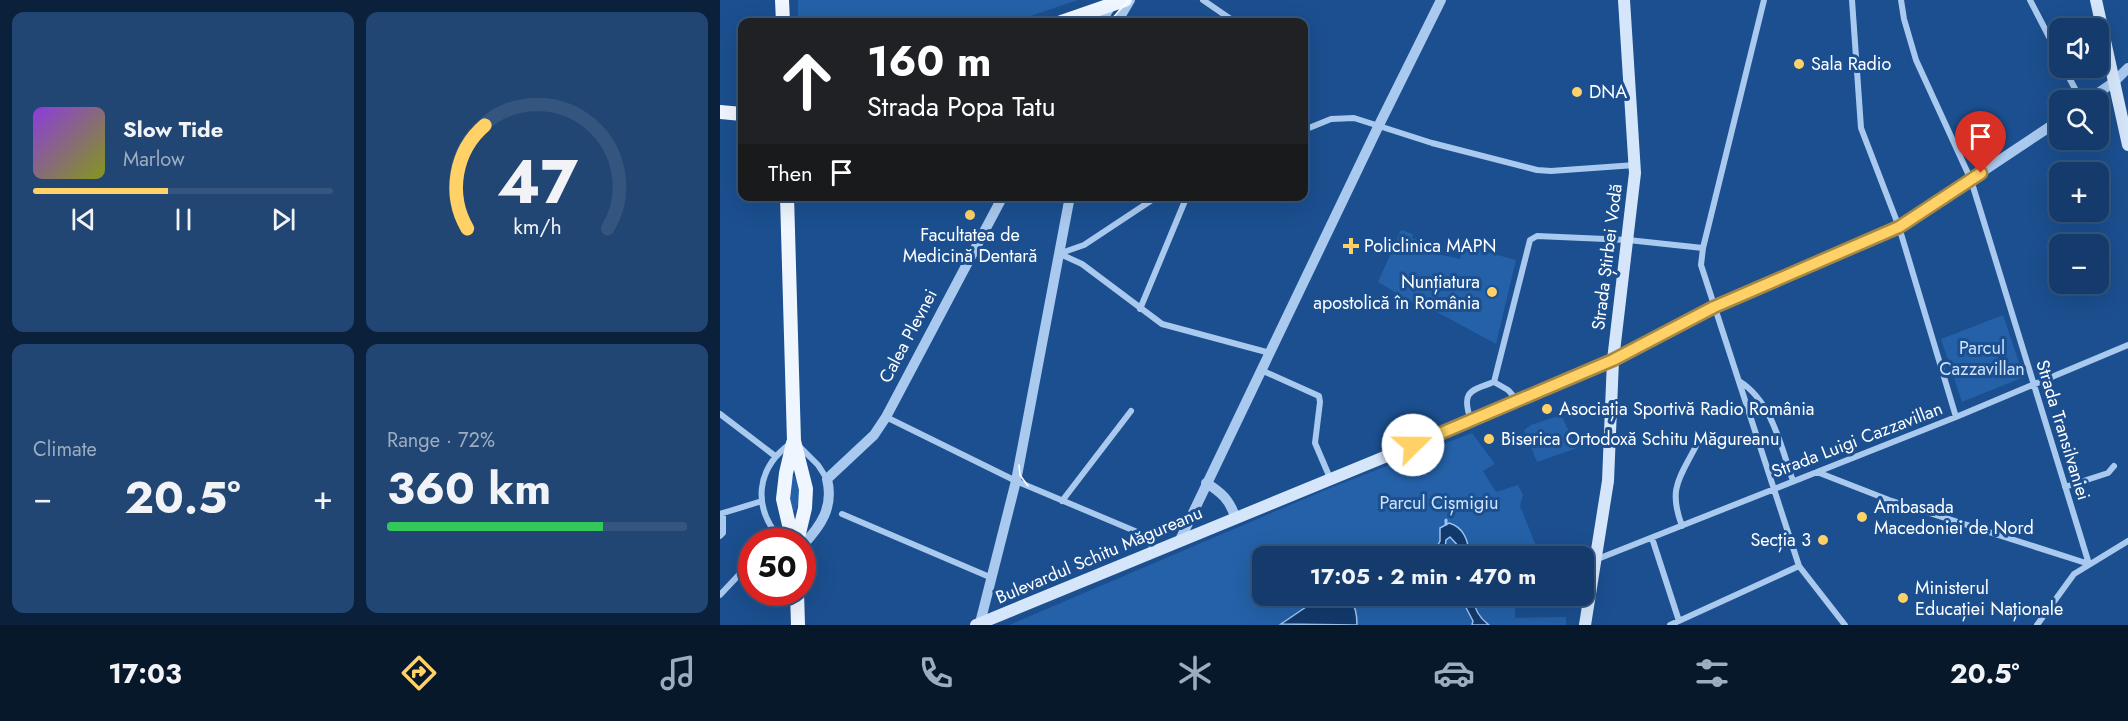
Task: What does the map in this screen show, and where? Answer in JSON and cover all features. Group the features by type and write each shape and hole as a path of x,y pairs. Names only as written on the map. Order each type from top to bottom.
{"main road":[{"path":"782,0 783,18"},
{"name":"Strada Știrbei Vodă","path":"1585,625 1608,481 1613,360 1635,165 1624,0"},
{"path":"2096,0 2128,145"},
{"path":"1072,18 1117,1"},
{"path":"720,112 738,114"},
{"path":"787,201 794,441 806,489 805,508 799,528"},
{"name":"Bulevardul Schitu Măgureanu","path":"978,624 1471,421 1613,360"},
{"path":"791,528 783,490 794,441"},
{"path":"797,606 798,625"}],"street":[{"path":"1119,18 1130,0"},
{"path":"1203,0 1229,18"},
{"path":"1179,542 1379,124 1441,0"},
{"path":"1764,0 1703,248 1701,265 1798,566 1845,625"},
{"path":"1852,0 1858,118 1899,227 1956,417"},
{"name":"Strada Transilvaniei","path":"1901,0 1916,60 1971,180 2089,564"},
{"path":"2030,0 2049,37"},
{"path":"1104,18 1117,1"},
{"path":"2102,90 2128,68"},
{"path":"1308,128 1331,119 1365,120 1432,143 1538,170 1635,165"},
{"path":"1613,360 1714,307 1899,227 2049,127"},
{"name":"Calea Plevnei","path":"827,479 874,435 886,417 1000,201"},
{"path":"978,624 1016,481 1069,201"},
{"path":"1059,253 1084,245 1150,201"},
{"path":"1140,309 1185,201"},
{"path":"1494,382 1530,240 1537,236 1628,240 1703,248"},
{"path":"1059,253 1082,264 1162,324 1270,352"},
{"name":"Strada Luigi Cazzavillan","path":"1595,560 1956,417 2128,345"},
{"path":"1261,370 1319,396 1315,443 1330,478"},
{"path":"1739,381 1753,392 1770,417 1793,481"},
{"path":"1471,421 1466,408 1468,394 1471,390 1494,382 1508,390 1518,401"},
{"path":"1062,501 1131,411"},
{"path":"720,414 776,456"},
{"path":"886,417 1016,481 1142,534 1156,551"},
{"path":"772,528 767,521 762,501 763,479 776,456 794,441 818,465 827,479 830,498 826,515 816,528"},
{"path":"1682,526 1676,510 1675,489 1696,446"},
{"path":"2065,487 2108,473 2114,466"},
{"path":"1816,472 1889,500 2089,564"},
{"name":"Bulevardul Schitu Măgureanu","path":"1206,483 1224,495 1235,517"},
{"path":"720,536 723,533 721,514 762,501"},
{"path":"842,514 992,578"},
{"path":"1652,538 1679,621"},
{"path":"2037,625 2070,578 2128,541"},
{"path":"1670,625 1798,566"},
{"path":"720,595 738,576"}],"green space":[{"path":"798,0 1078,0 1025,18 798,18"},
{"path":"1401,230 1413,234 1412,238 1418,240 1416,249 1460,259 1464,246 1516,260 1496,344 1424,305 1422,308 1378,282"},
{"name":"Parcul Cazzavillan","path":"2003,315 2024,377 1962,402 1941,339"},
{"path":"1561,415 1577,448 1537,462 1524,430 1531,425"},
{"name":"Parcul Cișmigiu","path":"1472,433 1495,464 1483,471 1496,492 1518,485 1523,495 1520,506 1536,546 1252,546 1252,606 1515,606 1515,618 1566,617 1566,625 1009,625 1330,488"},
{"path":"793,476 800,492 795,511 789,504 790,479"}],"shaded area":[{"path":"1449,523 1454,525 1465,536 1468,546 1458,546 1450,537 1446,540 1445,546 1437,546 1440,541 1440,528"},
{"path":"1308,606 1354,606 1356,611 1357,625 1281,624"},
{"path":"1465,606 1474,606 1482,619 1489,625 1472,625 1473,621"}],"tram line":[{"path":"1113,18 1129,0"},
{"path":"1019,465 1020,475 1028,486"}],"place":[{"name":"Sala Radio","path":"1799,64"},
{"name":"DNA","path":"1577,92"},
{"name":"Facultatea de Medicină Dentară","path":"970,215"},
{"name":"Policlinica MAPN","path":"1351,246"},
{"name":"Nunțiatura apostolică în România","path":"1492,292"},
{"name":"Asociația Sportivă Radio România","path":"1547,409"},
{"name":"Biserica Ortodoxă Schitu Măgureanu","path":"1489,439"},
{"name":"Ambasada Macedoniei de Nord","path":"1862,517"},
{"name":"Secția 3","path":"1823,540"},
{"name":"Ministerul Educației Naționale","path":"1903,598"}],"route":[{"path":"1413,445 1613,360 1714,307 1899,227 1981,173"}]}
